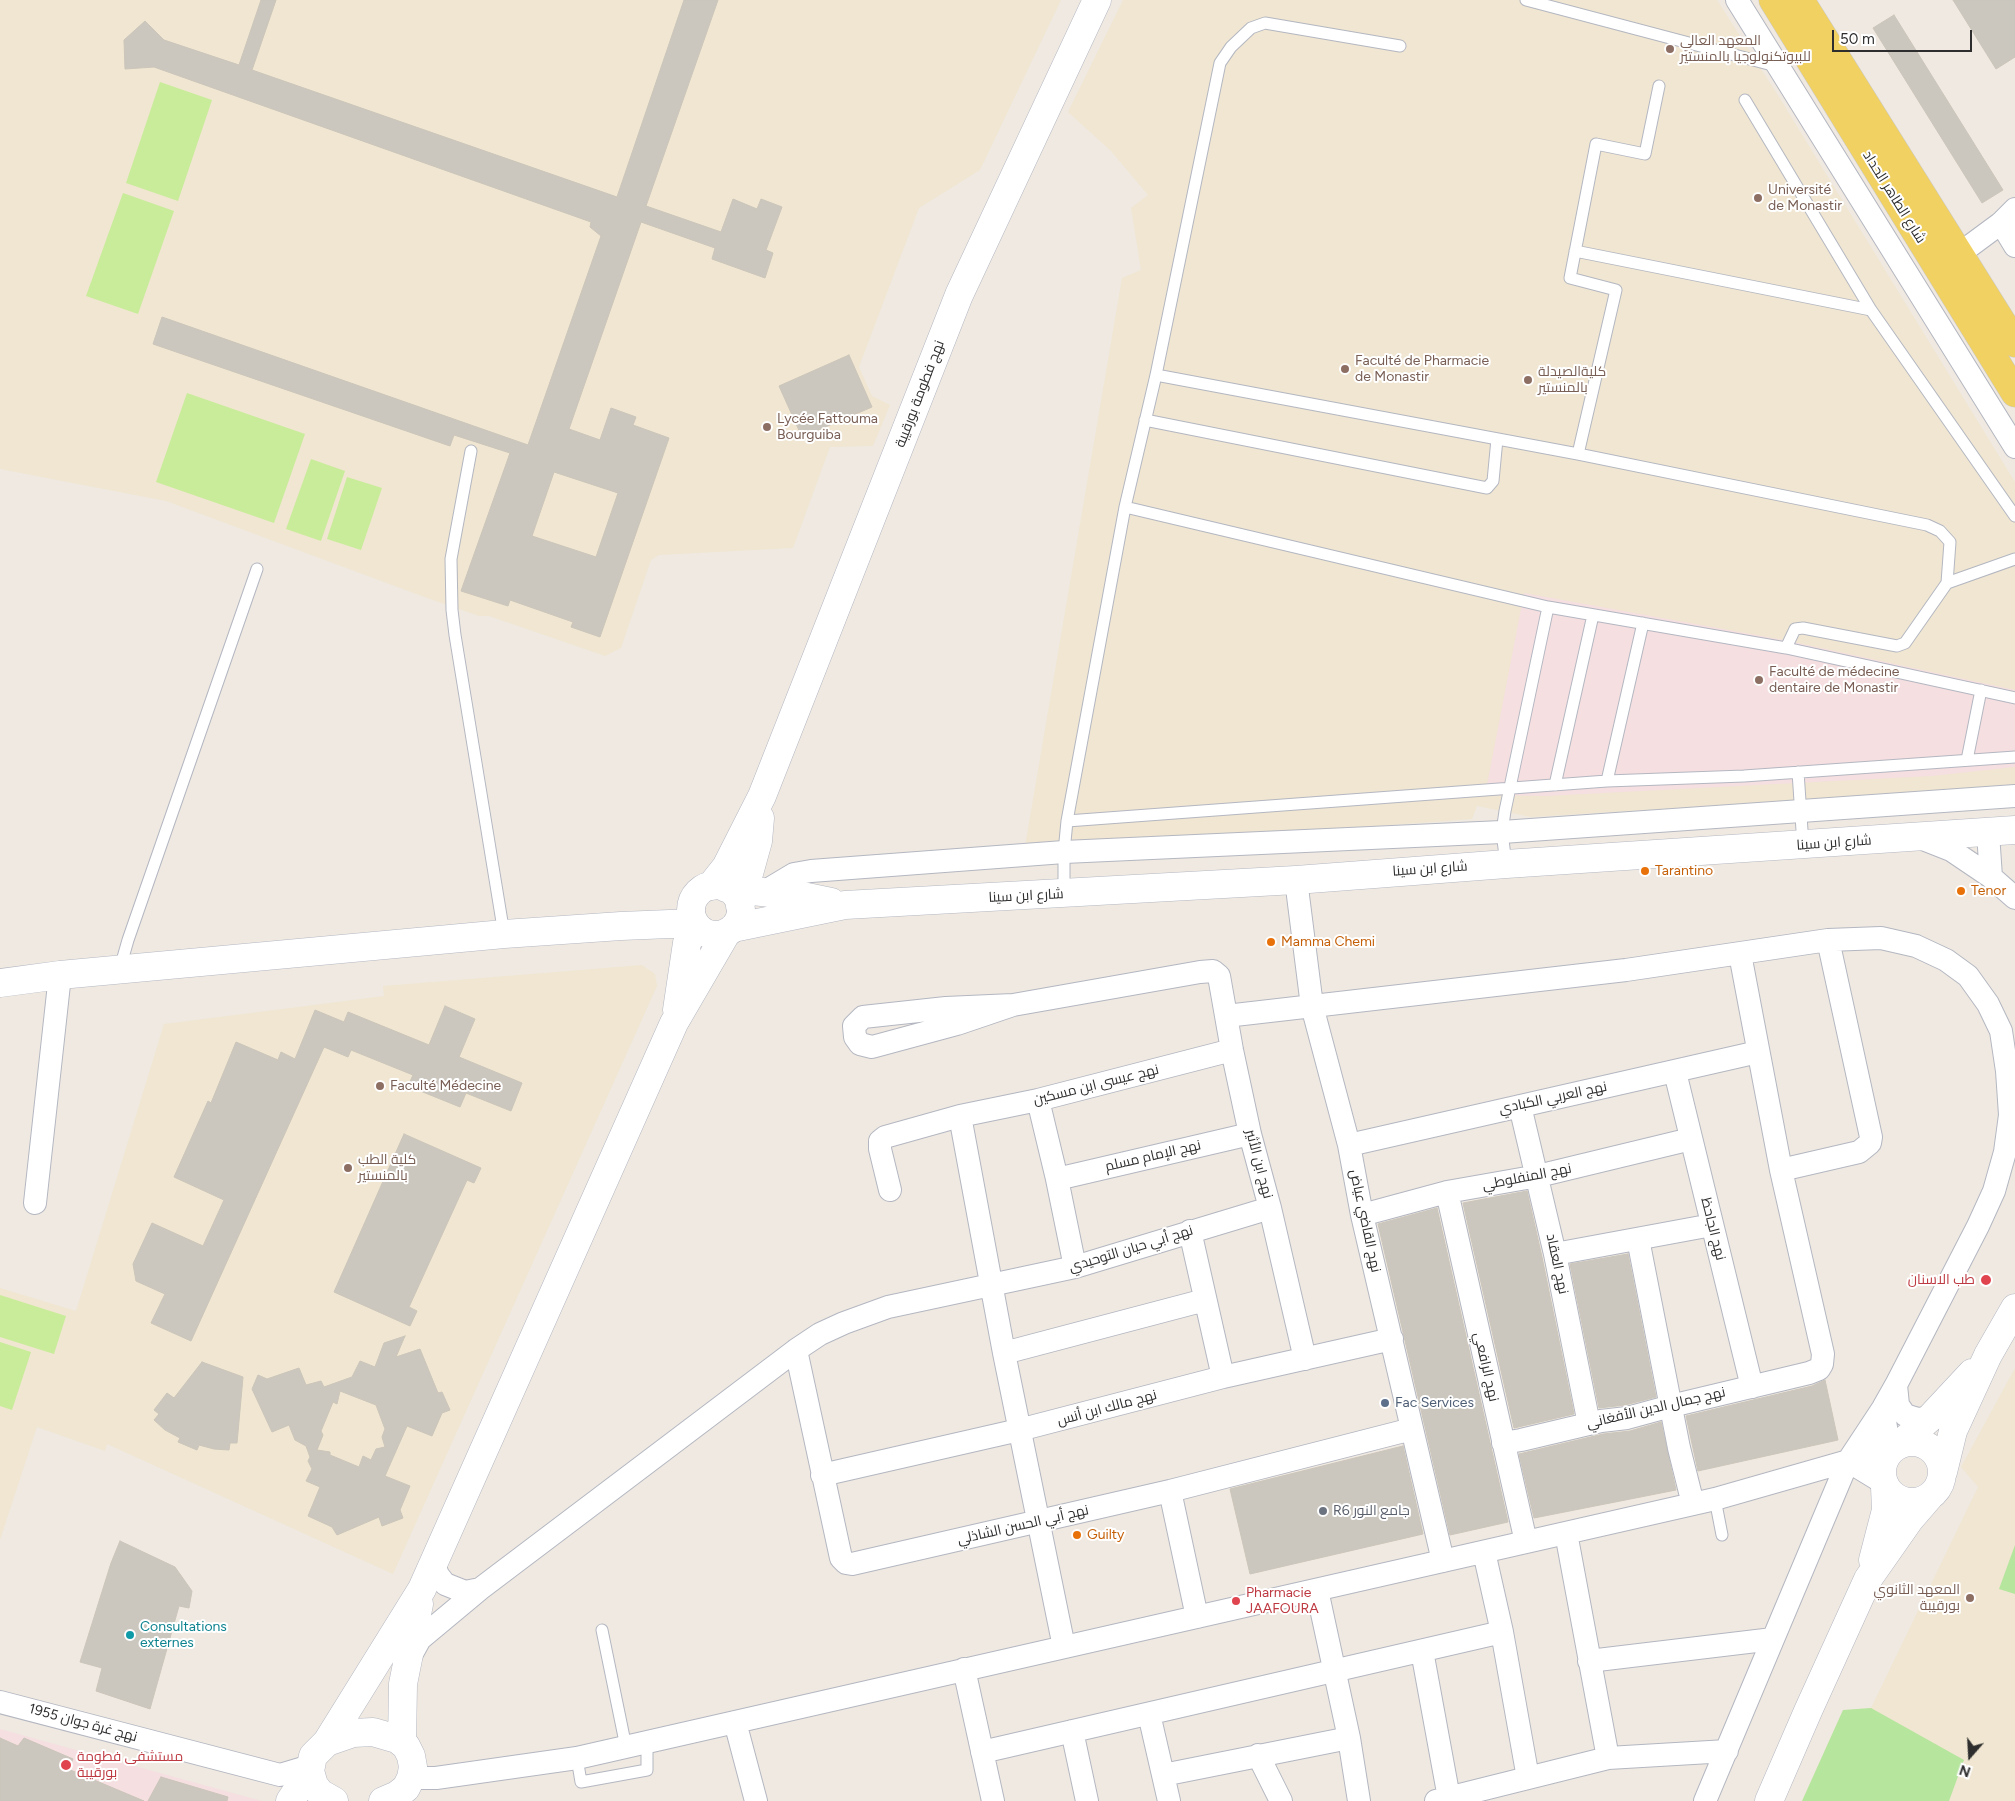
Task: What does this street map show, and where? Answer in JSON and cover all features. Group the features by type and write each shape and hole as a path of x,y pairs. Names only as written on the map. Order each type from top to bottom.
{"main road":[{"name":"نهج فطومة بورقيبة","path":"723,907 726,867 762,796 959,295 1097,0"},
{"name":"شارع الطاهر الحداد","path":"1772,0 2015,393"},
{"name":"شارع الطاهر الحداد","path":"1800,0 2015,344"},
{"name":"شارع ابن سينا","path":"845,905 1296,880 2015,830"},
{"path":"290,1801 310,1768 313,1756 327,1742 422,1589 674,1024 686,943 723,907 807,897 845,905"},
{"path":"0,982 504,934 622,926 674,909 845,905"},
{"path":"1868,1579 1910,1519 1941,1482 1953,1431 1988,1355 2015,1308"},
{"path":"1769,1801 1868,1579 1886,1510 1881,1474 1882,1464 1886,1456 1930,1418 1988,1355"},
{"path":"1896,1446 1915,1441 1930,1446 1939,1458 1943,1472"},
{"path":"1884,1485 1892,1495 1900,1500 1920,1501 1929,1497"},
{"path":"402,1743 404,1684 422,1589"},
{"path":"327,1742 353,1733 374,1732 397,1739 402,1743 411,1756 414,1787 406,1788 397,1795 383,1801"},
{"path":"310,1768 314,1785 320,1794 334,1801"}],"street":[{"path":"1736,0 2015,447"},
{"path":"1959,254 2008,216 2015,246"},
{"path":"723,907 794,874 1064,852 1502,832 2015,796"},
{"path":"1988,833 1991,877"},
{"path":"1917,837 1951,850 1991,877 2015,898"},
{"name":"نهج القاضي عياض","path":"1296,880 1312,1006 1349,1146 1362,1215 1443,1561"},
{"path":"1226,1016 1626,970 1828,940 1881,938 1916,946 1946,960 1968,976 1988,1004 2001,1031 2007,1071 2010,1115 2005,1152 1994,1191 1896,1385 1848,1461 1705,1801"},
{"path":"1740,954 1781,1170 1859,1152 1865,1149 1871,1137 1828,940"},
{"name":"نهج ابن الأثير","path":"1013,1004 1212,971 1218,976 1250,1134 1270,1208 1305,1359"},
{"path":"35,1203 60,975"},
{"path":"1013,1004 957,1024 872,1047 860,1044 855,1037 854,1026 863,1017 946,1008 1013,1004"},
{"name":"نهج عيسى ابن مسكين","path":"890,1190 880,1148 880,1142 885,1137 960,1116 1038,1100 1232,1050"},
{"name":"نهج العربي الكبادي","path":"1349,1146 1758,1052"},
{"name":"نهج الجاحظ","path":"1675,1072 1752,1386"},
{"path":"1038,1100 1075,1267"},
{"name":"نهج العقاد","path":"1520,1106 1555,1254 1589,1424"},
{"path":"960,1116 1019,1430 1064,1647"},
{"name":"نهج الإمام مسلم","path":"1057,1179 1250,1134"},
{"name":"نهج المنفلوطي","path":"1362,1215 1447,1192 1538,1176 1691,1139"},
{"name":"نهج جمال الدين الأفغاني","path":"1503,1443 1589,1424 1627,1418 1819,1369 1822,1364 1823,1354 1781,1170"},
{"name":"نهج الرافعي","path":"1447,1192 1526,1542"},
{"name":"نهج أبي حيان التوحيدي","path":"408,1659 420,1639 480,1589 796,1350 820,1334 888,1307 1075,1267 1270,1208"},
{"path":"1555,1254 1712,1225"},
{"path":"1190,1232 1223,1377"},
{"path":"1638,1239 1679,1448 1693,1504"},
{"path":"1004,1353 1205,1300"},
{"name":"نهج مالك ابن أنس","path":"822,1475 1019,1430 1223,1377 1392,1340"},
{"name":"نهج أبي الحسن الشاذلي","path":"796,1350 841,1558 846,1563 852,1564 1170,1491 1412,1429"},
{"path":"1896,1385 1898,1405 1905,1415 1917,1419 1930,1418"},
{"path":"1883,1408 1887,1434 1896,1446"},
{"path":"414,1787 436,1778 577,1758 1715,1499 1848,1461 1875,1447 1896,1446"},
{"path":"1848,1461 1884,1485"},
{"path":"1170,1491 1197,1617"},
{"path":"1566,1533 1608,1758"},
{"path":"1484,1552 1502,1632 1528,1778"},
{"path":"433,1562 438,1575 445,1584 465,1592 480,1589"},
{"path":"1316,1590 1349,1738 1358,1801"},
{"path":"982,1752 1502,1632"},
{"path":"1589,1661 1774,1638"},
{"path":"1422,1650 1442,1799 1608,1758 1727,1751"},
{"path":"964,1669 993,1801"},
{"name":"نهج غرة جوان 1955","path":"0,1702 280,1774 310,1768"},
{"path":"1149,1714 1169,1801"},
{"path":"735,1722 756,1801"},
{"path":"1072,1731 1087,1801"},
{"path":"1163,1775 1349,1738"},
{"path":"1258,1755 1281,1801"}],"lane":[{"path":"1526,0 1777,66"},
{"path":"1064,894 1064,852 1067,821 1125,507 1156,375 1220,63 1231,47 1250,28 1265,24 1400,46"},
{"path":"1578,454 1616,290 1570,278 1596,144 1645,154 1659,86"},
{"path":"1745,100 1870,310 2015,516"},
{"path":"1574,250 1870,310"},
{"path":"1156,375 1578,454 1926,525 1940,531 1950,542 1947,582 1905,643 1897,646 1804,628 1795,629 1786,648"},
{"path":"1145,420 1487,488 1493,481 1497,439"},
{"path":"471,451 451,559 452,610 504,934"},
{"path":"1125,507 1548,607 1786,648 2015,698"},
{"path":"1947,582 2015,559"},
{"path":"120,970 128,940 257,569"},
{"path":"1506,864 1502,832 1548,607"},
{"path":"1555,785 1594,615"},
{"path":"1607,781 1643,623"},
{"path":"1967,760 1981,690"},
{"path":"1067,821 1510,787 1744,776 2015,757"},
{"path":"1798,772 1803,845"},
{"path":"1715,1499 1722,1535"},
{"path":"577,1758 581,1782 647,1770 636,1744 602,1630"}],"shaded area":[{"path":"0,0 1061,0 980,170 919,208 859,367 872,396 890,405 873,446 830,447 793,548 659,555 651,560 621,648 605,656 489,616 479,616 427,598 166,501 0,469"},
{"name":"كليةالصيدلة بالمنستير","path":"1123,0 1717,0 1779,97 2015,482 2015,787 1531,817 1477,806 1472,819 1024,852 1122,278 1141,270 1131,208 1148,195 1111,151 1068,112"},
{"path":"1524,593 1784,640 2015,690 2015,767 1932,776 1546,796 1485,795"},
{"name":"كلية الطب بالمنستير","path":"642,965 655,974 657,986 393,1574 107,1444 105,1451 37,1427 0,1540 0,1288 76,1311 164,1024 384,996 383,986"},
{"name":"المعهد الثانوي بورقيبة","path":"2015,1368 2015,1801 1802,1801 1843,1710 1871,1708 1978,1487 1961,1467"},
{"name":"مستشفى فطومة بورقيبة","path":"0,1729 262,1801 0,1801"}],"green space":[{"path":"160,82 212,100 178,201 126,183"},
{"path":"123,193 174,211 138,314 86,296"},
{"path":"187,393 305,434 274,523 156,482"},
{"path":"311,459 345,471 321,541 286,529"},
{"path":"347,477 382,488 361,550 327,539"},
{"path":"0,1295 66,1316 54,1354 0,1337"},
{"path":"0,1342 31,1352 12,1410 0,1406"},
{"path":"2015,1545 2015,1594 1999,1589"},
{"path":"1871,1708 1964,1760 1949,1801 1802,1801 1843,1710"}],"building":[{"path":"261,0 276,0 252,70 617,197 684,0 718,0 646,206 721,232 733,199 757,209 761,199 782,207 766,250 773,253 765,278 712,259 715,248 641,222 569,429 600,440 611,408 636,417 633,425 669,438 600,637 571,627 573,622 510,600 508,606 461,591 510,453 454,435 450,446 153,344 162,317 528,445 601,236 590,227 591,222 154,67 125,69 124,40 145,21 164,40 239,65","holes":["554,472 618,493 596,557 532,536"]},
{"path":"1953,0 2015,0 2015,57 1996,69"},
{"path":"1894,15 2003,190 1982,203 1873,28"},
{"path":"849,355 872,407 802,437 779,386"},
{"path":"445,1006 475,1019 459,1057 522,1083 511,1111 466,1093 460,1107 408,1086 413,1075 351,1050 348,1057 324,1047 191,1341 151,1323 165,1294 136,1281 133,1264 152,1223 203,1246 224,1200 174,1177 208,1101 211,1103 236,1042 278,1060 281,1052 295,1059 315,1010 344,1022 348,1012 429,1045"},
{"path":"404,1134 481,1168 474,1183 467,1180 409,1307 417,1311 410,1326 334,1292"},
{"path":"1527,1191 1574,1414 1514,1428 1463,1203"},
{"path":"1437,1208 1508,1522 1450,1535 1378,1224"},
{"path":"1628,1254 1656,1397 1625,1405 1599,1408 1570,1264"},
{"path":"405,1336 396,1357 420,1349 438,1393 442,1392 450,1410 442,1413 432,1436 407,1426 385,1476 410,1486 400,1510 403,1518 382,1526 379,1517 337,1535 332,1527 308,1516 320,1487 306,1481 312,1469 308,1461 310,1457 306,1446 295,1440 289,1425 272,1432 252,1389 258,1375 267,1379 299,1368 306,1385 321,1381 324,1387 352,1377 360,1361 375,1367 384,1343","holes":["340,1391 376,1405 385,1429 382,1437 385,1447 376,1449 371,1460 363,1456 359,1467 330,1455 330,1452 317,1450 323,1435 321,1431 333,1402 337,1404"]},
{"path":"202,1362 243,1377 237,1443 230,1443 229,1450 199,1445 197,1450 178,1442 180,1438 165,1430 154,1420 159,1414 154,1410 167,1393 174,1398"},
{"path":"1825,1380 1838,1440 1698,1471 1686,1416 1812,1386"},
{"path":"1661,1422 1676,1490 1534,1518 1519,1454 1603,1434 1630,1431"},
{"name":"R6 جامع النور","path":"1403,1446 1423,1534 1250,1574 1230,1489"},
{"name":"Consultations externes","path":"120,1541 175,1567 192,1591 189,1608 179,1606 150,1709 96,1691 102,1668 80,1662 111,1563"},
{"path":"0,1738 18,1746 24,1738 73,1759 68,1769 144,1801 0,1801"},
{"path":"161,1777 228,1797 227,1801 148,1801"}],"place":[{"name":"المعهد العالي للبيوتكنولوجيا بالمنستير","path":"1670,49"},
{"name":"Université de Monastir","path":"1758,198"},
{"name":"Faculté de Pharmacie de Monastir","path":"1345,369"},
{"name":"كليةالصيدلة بالمنستير","path":"1528,380"},
{"name":"Lycée Fattouma Bourguiba","path":"767,427"},
{"name":"Faculté de médecine dentaire de Monastir","path":"1759,680"},
{"name":"Tarantino","path":"1645,871"},
{"name":"Tenor","path":"1961,891"},
{"name":"Mamma Chemi","path":"1271,942"},
{"name":"Faculté Médecine","path":"380,1086"},
{"name":"كلية الطب بالمنستير","path":"348,1168"},
{"name":"طب الاسنان","path":"1986,1280"},
{"name":"Fac Services","path":"1385,1403"},
{"name":"R6 جامع النور","path":"1323,1511"},
{"name":"Guilty","path":"1077,1535"},
{"name":"المعهد الثانوي بورقيبة","path":"1970,1598"},
{"name":"Pharmacie JAAFOURA","path":"1236,1601"},
{"name":"Consultations externes","path":"130,1635"},
{"name":"مستشفى فطومة بورقيبة","path":"66,1765"}]}
